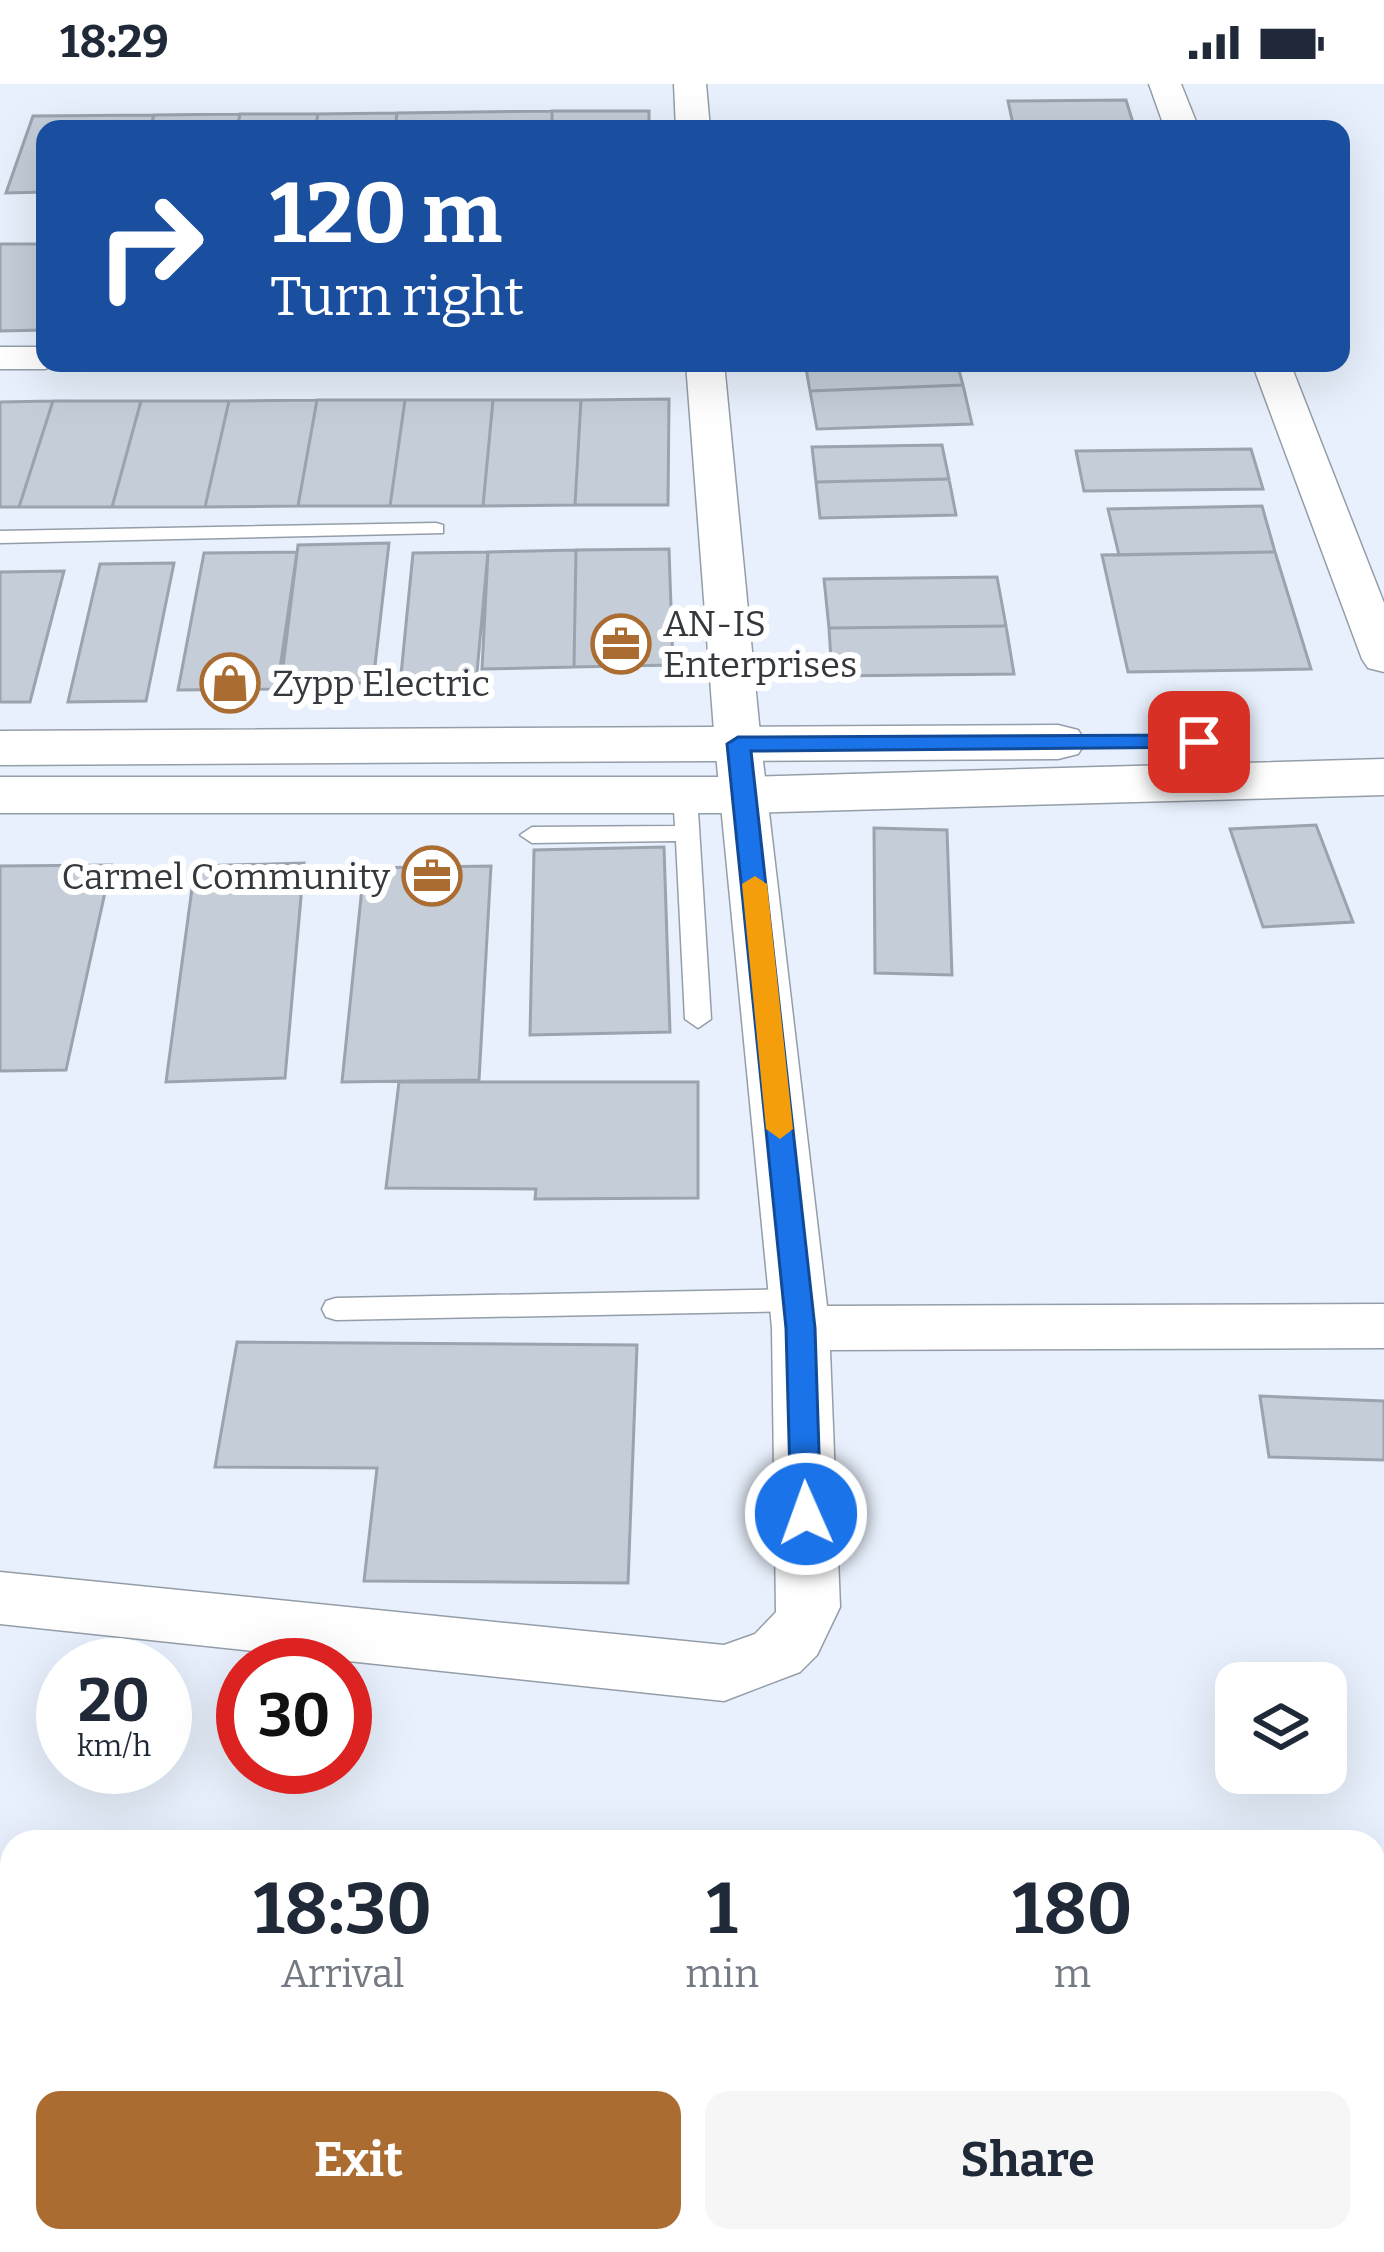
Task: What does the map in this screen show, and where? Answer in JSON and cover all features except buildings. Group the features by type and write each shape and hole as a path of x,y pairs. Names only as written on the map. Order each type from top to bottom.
{"street":[{"path":"690,84 692,120"},
{"path":"1165,84 1179,120"},
{"path":"0,358 36,358"},
{"path":"0,1598 724,1673 771,1660 798,1636 809,1607 799,1314 706,372"},
{"path":"1274,372 1384,658"},
{"path":"0,795 686,814 742,770 1384,741"},
{"path":"0,748 742,770 1384,777"},
{"path":"799,1314 1384,1326"}],"lane":[{"path":"0,537 436,529"},
{"path":"532,835 686,814 698,1018"},
{"path":"336,1310 799,1314"}],"slow traffic":[{"path":"755,884 780,1129"}],"place":[{"name":"AN-IS Enterprises","path":"621,644"},
{"name":"Zypp Electric","path":"230,683"},
{"name":"Carmel Community","path":"432,876"}],"route":[{"path":"806,1514 800,1328 738,744 1199,742"}]}
